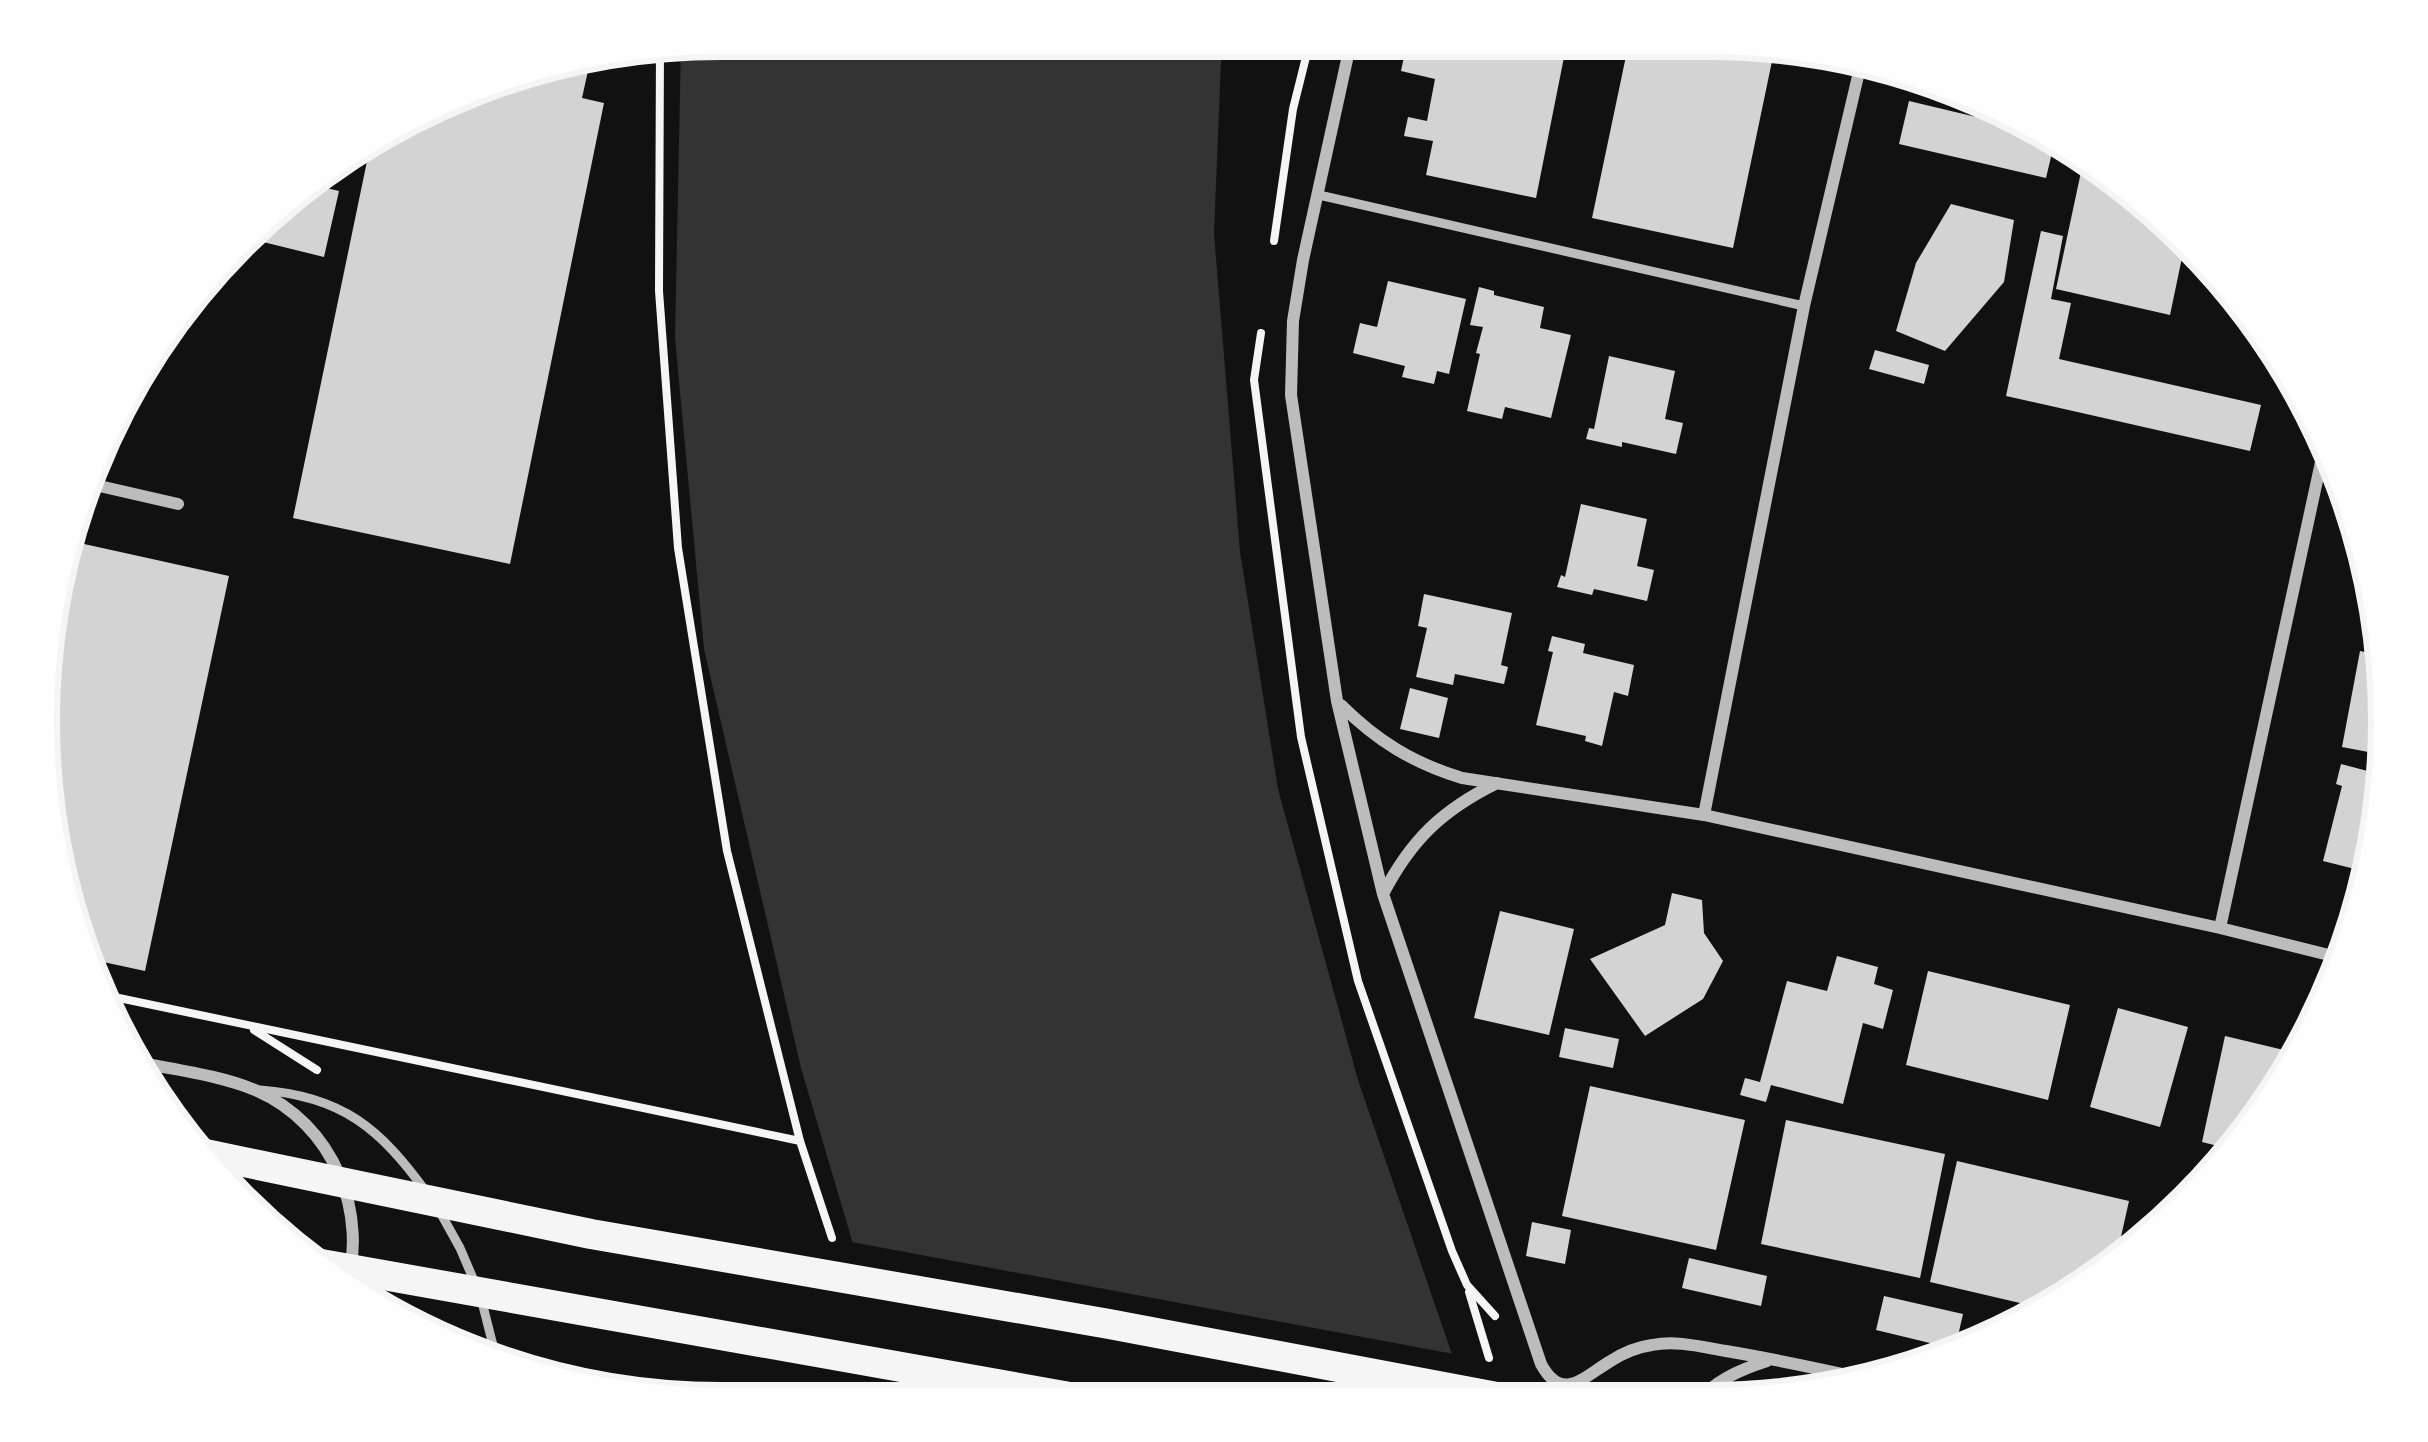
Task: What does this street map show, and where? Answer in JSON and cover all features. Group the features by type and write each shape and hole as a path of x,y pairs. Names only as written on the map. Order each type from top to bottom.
{"main road":[{"path":"220,1157 591,1234 1063,1315 1429,1385"},
{"path":"345,1268 997,1385"}],"street":[{"path":"1348,57 1293,321 1292,395 1337,701 1383,894 1547,1376 1558,1383 1583,1382 1632,1350 1676,1343 1834,1372"},
{"path":"1704,814 1804,306 1858,75"},
{"path":"2220,928 2320,467"},
{"path":"100,486 178,504"},
{"path":"1337,701 1393,750 1462,778 1704,814 2328,955"},
{"path":"1383,894 1398,865 1430,827 1468,797 1498,783"},
{"path":"154,1066 253,1090 301,1119 322,1142 348,1198 353,1228 351,1272"},
{"path":"1716,1385 1736,1371 1773,1359"}],"lane":[{"path":"1319,195 1804,306"},
{"path":"253,1090 297,1093 338,1108 375,1131 435,1204 460,1248 480,1295 493,1344"}],"path":[{"path":"660,60 659,290 677,548 727,851 800,1141 838,1255"},
{"path":"118,998 800,1141"},
{"path":"1467,1285 1491,1365"}],"shaded area":[{"path":"1221,57 1214,233 1240,552 1278,789 1358,1080 1462,1385 1256,1385 885,1352 801,1068 704,649 675,338 681,58"}],"pier":[{"path":"846,1241 1459,1355 1469,1385 892,1385"}],"building":[{"path":"1404,57 1564,57 1536,198 1426,175 1433,141 1404,136 1408,117 1427,121 1435,79 1401,71"},
{"path":"1626,57 1772,61 1733,248 1592,218"},
{"path":"588,71 582,98 604,103 510,564 293,518 367,159 467,108"},
{"path":"1909,101 1990,120 2052,154 2046,178 1899,144"},
{"path":"2081,172 2182,257 2170,315 2056,289"},
{"path":"326,188 339,191 324,257 261,242"},
{"path":"1951,204 2014,220 2004,282 1945,351 1896,331 1916,263"},
{"path":"2041,231 2063,236 2051,299 2071,303 2059,359 2261,405 2250,451 2006,396"},
{"path":"1388,281 1466,299 1449,374 1437,371 1434,384 1402,377 1405,366 1353,353 1360,323 1377,327"},
{"path":"1479,287 1544,307 1540,328 1571,335 1551,418 1505,407 1502,419 1467,411 1483,327 1470,325"},
{"path":"1875,350 1929,365 1924,384 1869,369"},
{"path":"1609,356 1675,371 1665,419 1683,423 1676,454 1586,439 1589,428 1594,429"},
{"path":"1581,504 1647,519 1637,566 1654,570 1647,601 1594,589 1592,595 1557,587 1561,575 1565,577"},
{"path":"82,543 229,576 145,971 103,962 80,893 63,808 58,678"},
{"path":"1424,594 1512,613 1501,665 1508,667 1504,684 1455,674 1453,685 1416,677 1427,628 1418,626"},
{"path":"1552,636 1585,644 1583,653 1634,665 1628,696 1614,692 1602,746 1585,741 1586,736 1536,725 1553,652 1548,651"},
{"path":"2360,651 2367,652 2370,752 2342,747"},
{"path":"1410,688 1448,698 1439,738 1400,729"},
{"path":"2341,764 2369,771 2354,869 2323,861 2342,786 2336,784"},
{"path":"1672,893 1702,900 1704,933 1723,961 1703,999 1645,1036 1590,959 1665,925"},
{"path":"1500,911 1574,929 1549,1035 1474,1018"},
{"path":"1837,956 1878,967 1874,984 1893,990 1883,1029 1863,1023 1843,1104 1771,1085 1766,1102 1740,1095 1745,1078 1760,1082 1787,981 1827,991"},
{"path":"1928,971 2070,1005 2048,1100 1906,1065"},
{"path":"2118,1008 2188,1027 2160,1127 2090,1107"},
{"path":"1565,1028 1619,1039 1613,1068 1559,1057"},
{"path":"2225,1036 2284,1050 2217,1146 2202,1142"},
{"path":"1590,1086 1745,1120 1716,1250 1562,1216"},
{"path":"1786,1120 1945,1154 1920,1278 1761,1244"},
{"path":"1957,1161 2129,1201 2120,1240 2024,1304 1930,1282"},
{"path":"1532,1222 1571,1230 1565,1264 1526,1256"},
{"path":"1689,1258 1767,1276 1761,1306 1682,1288"},
{"path":"1884,1296 1963,1314 1958,1335 1935,1344 1876,1330"}]}
